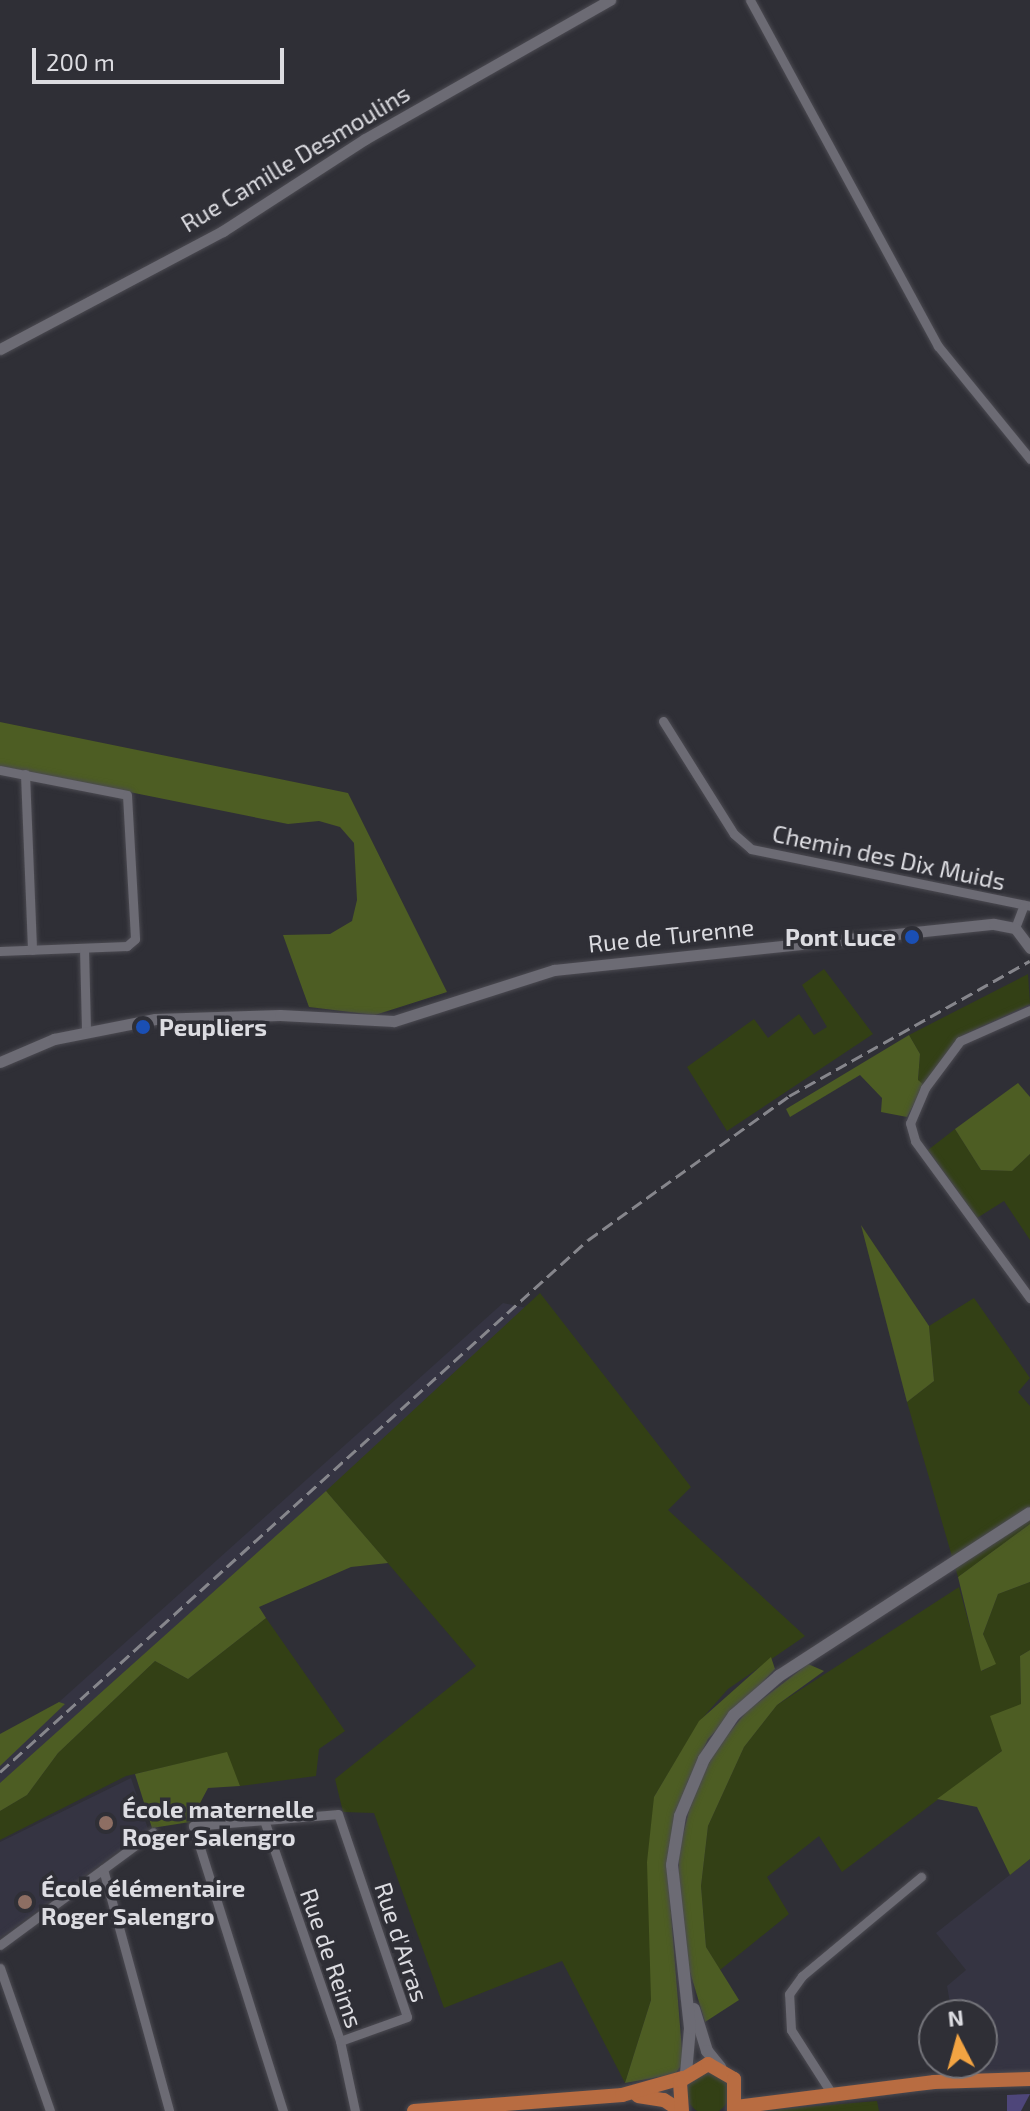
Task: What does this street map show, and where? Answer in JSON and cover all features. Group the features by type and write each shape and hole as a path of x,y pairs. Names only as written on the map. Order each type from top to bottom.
{"main road":[{"path":"681,2111 677,2094 684,2075 690,2037 672,1907 674,1843 689,1789 723,1729 787,1669 1030,1513"},
{"path":"682,1968 704,2044 720,2067 736,2083 791,2096"},
{"path":"622,2095 684,2075 700,2065 720,2067"},
{"path":"736,2083 734,2109 791,2096 943,2081 1030,2079"},
{"path":"414,2111 622,2095 661,2099 681,2111"}],"street":[{"name":"Rue Camille Desmoulins","path":"0,349 223,231 365,139 610,0"},
{"path":"750,0 938,346 1030,459"},
{"name":"Chemin des Dix Muids","path":"663,721 734,834 751,849 1027,906"},
{"path":"0,770 129,797 135,939 127,946 0,951"},
{"path":"25,774 32,950"},
{"path":"1027,906 1015,928 1030,948"},
{"name":"Rue de Turenne","path":"0,1062 86,1032 164,1018 312,1016 401,1020 554,970 988,924 1015,928"},
{"path":"84,948 86,1032"},
{"path":"1030,1010 980,1028 955,1046 925,1088 910,1127 1030,1298"},
{"name":"Rue d'Arras","path":"264,1820 338,1814 407,2017 340,2041"},
{"path":"264,1820 193,1826 283,2111"},
{"name":"Rue de Reims","path":"264,1820 340,2041 355,2111"},
{"path":"0,1945 153,1832"},
{"path":"103,1869 169,2111"},
{"path":"832,2094 791,2030 789,1994 802,1976 921,1877"},
{"path":"0,1968 50,2111"}],"shaded area":[{"path":"503,1303 527,1308 0,1799 0,1755"},
{"name":"École élémentaire Roger Salengro","path":"131,1778 148,1829 0,1938 0,1842"},
{"path":"1030,1859 1030,2074 998,2074 998,1999 949,1999 947,1986 966,1970 936,1933"}],"green space":[{"path":"0,722 348,793 447,992 375,1015 309,1007 283,935 330,934 352,921 357,900 354,843 340,827 319,821 288,824 0,766"},
{"path":"824,969 873,1034 727,1131 687,1067 754,1019 768,1038 799,1014 814,1035 827,1027 802,985"},
{"path":"1028,974 1030,1004 963,1035 924,1085 918,1081 920,1054 909,1035"},
{"path":"909,1035 920,1054 918,1080 924,1085 907,1117 881,1112 882,1098 860,1075 790,1117 786,1109"},
{"path":"1018,1083 1030,1097 1030,1154 1012,1171 981,1170 955,1129"},
{"path":"955,1129 981,1170 1012,1171 1030,1154 1030,1240 1004,1201 977,1218 928,1150"},
{"path":"861,1225 929,1326 934,1381 907,1402"},
{"path":"540,1293 691,1487 668,1510 805,1636 728,1689 699,1722 654,1797 651,2000 625,2083 562,1961 444,2008 374,1813 343,1812 335,1779 476,1666 326,1491"},
{"path":"974,1298 1030,1378 1018,1392 1030,1406 1030,1524 958,1577 907,1402 934,1381 929,1326"},
{"path":"326,1491 388,1563 351,1567 259,1607 266,1618 188,1679 155,1661 58,1753 27,1795 0,1811 0,1783"},
{"path":"1030,1524 1030,1582 998,1594 983,1634 996,1664 981,1671 958,1577"},
{"path":"1030,1582 1030,1650 1020,1656 1021,1704 1002,1751 842,1872 819,1836 767,1877 789,1914 720,1970 706,1947 701,1886 708,1826 744,1747 777,1705 959,1587 982,1671 995,1664 983,1634 998,1594"},
{"path":"266,1618 345,1731 319,1749 316,1776 240,1786 226,1753 126,1776 0,1840 0,1811 27,1795 58,1753 155,1661 188,1679"},
{"path":"1030,1650 1030,1859 1010,1875 977,1807 937,1799 1002,1751 990,1716 1021,1704 1020,1656"},
{"path":"771,1657 775,1669 708,1739 687,1783 667,1864 683,2063 675,2074 625,2083 651,2000 647,1862 654,1797 699,1721"},
{"path":"808,1664 824,1671 777,1705 744,1747 708,1826 701,1886 706,1947 739,2000 705,2022 684,1952 679,1900 679,1852 693,1794 716,1749 747,1711"},
{"path":"59,1702 65,1704 0,1766 0,1734"},
{"path":"227,1752 240,1786 208,1788 190,1822 152,1828 135,1774"},
{"path":"708,2072 723,2078 729,2093 723,2108 708,2114 693,2108 687,2093 693,2078"},
{"path":"877,2101 879,2111 757,2111"}],"building":[{"path":"1030,2094 1021,2111 1007,2111 1007,2095"}],"railway":[{"path":"0,1772 588,1240 789,1096 1030,961"}],"place":[{"name":"Pont Luce","path":"912,937"},
{"name":"Peupliers","path":"143,1027"},
{"name":"École maternelle Roger Salengro","path":"106,1823"},
{"name":"École élémentaire Roger Salengro","path":"25,1902"}]}
